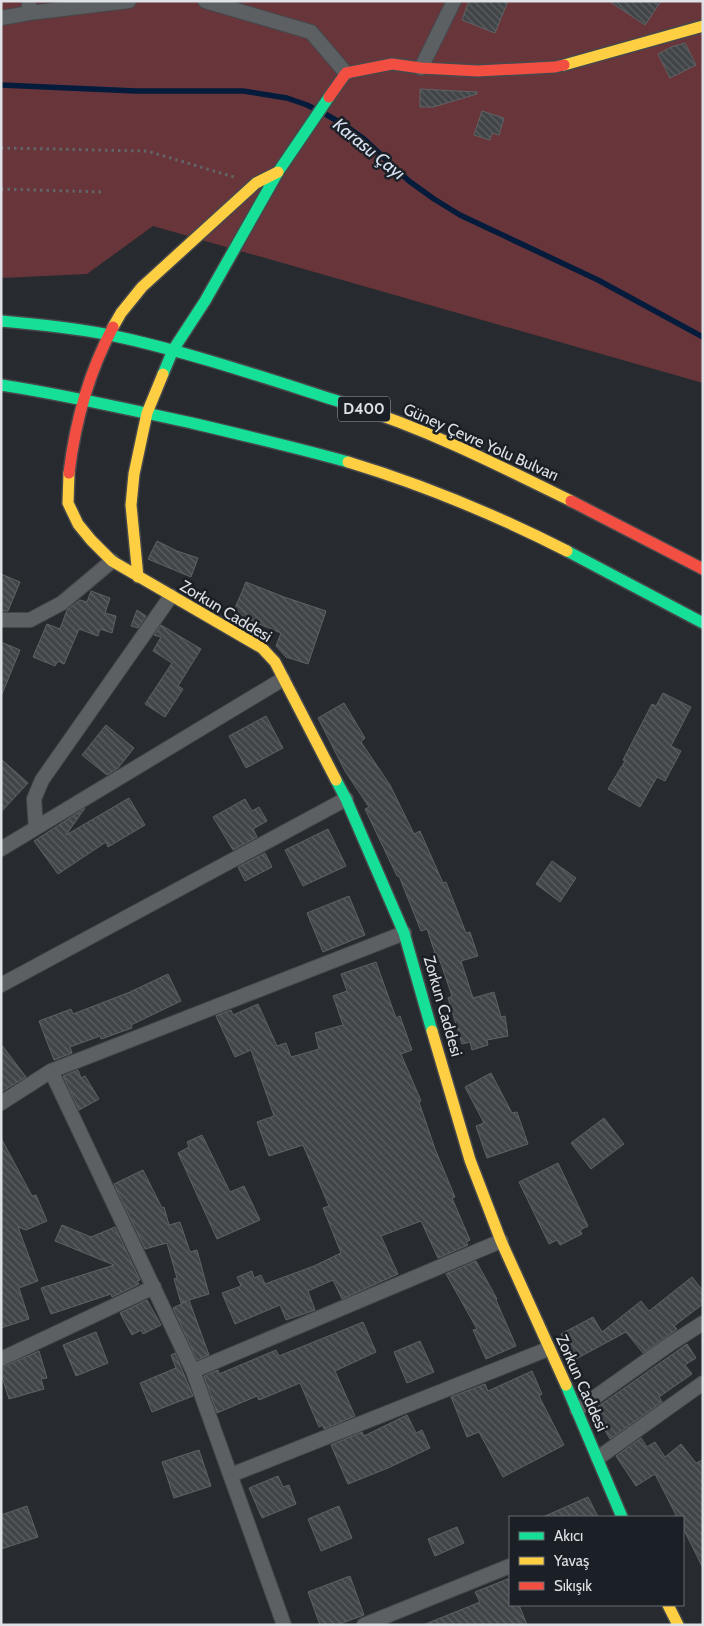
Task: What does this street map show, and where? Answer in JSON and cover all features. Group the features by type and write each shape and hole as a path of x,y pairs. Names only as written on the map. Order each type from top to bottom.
{"main road":[{"path":"138,577 131,505 134,474 147,413 173,350 205,301 278,172 346,73 392,64 421,68 478,71 555,67 703,26"},
{"name":"Zorkun Caddesi","path":"278,172 256,183 142,287 121,313 109,336 83,399 72,446 68,478 68,502 78,524 112,561 262,648 275,662 346,799 404,933 470,1160 501,1241 577,1410 622,1516"},
{"name":"Güney Çevre Yolu Bulvarı","path":"1,321 54,326 173,350 374,412 452,444 572,502 703,569"},
{"path":"1,386 83,399 147,413 312,452 376,470 431,489 530,531 703,622"},
{"path":"668,1606 678,1625"}],"street":[{"path":"1,18 29,7 129,1"},
{"path":"205,1 311,32 346,73"},
{"path":"421,68 454,1"},
{"path":"1,620 30,620 62,603 112,561"},
{"path":"36,828 34,799 42,780 171,596"},
{"path":"1,849 283,679"},
{"path":"1,985 346,799"},
{"path":"1,1103 51,1071 404,933"},
{"path":"51,1071 193,1371 284,1625"},
{"path":"193,1371 501,1241"},
{"path":"1,1359 154,1287"},
{"path":"577,1410 703,1323"},
{"path":"231,1475 548,1348"},
{"path":"598,1458 703,1383"},
{"path":"364,1625 509,1566"}],"path":[{"path":"1,148 147,151 256,183"},
{"path":"1,189 103,192"}],"shaded area":[{"path":"1,1 703,1 703,383 153,226 87,274 1,278"}],"building":[{"path":"469,1 508,1 495,33 462,20"},
{"path":"609,1 661,1 645,25"},
{"path":"685,43 696,65 670,78 658,54 671,47"},
{"path":"420,89 477,92 477,94 433,107 420,107"},
{"path":"482,111 504,118 499,135 492,133 490,140 474,135"},
{"path":"157,541 177,551 198,558 191,577 148,559"},
{"path":"1,574 20,582 8,611 1,611"},
{"path":"246,582 326,611 308,664 286,657 276,646 281,633 233,613"},
{"path":"91,591 110,598 105,613 116,616 112,633 100,629 98,636 79,629 64,664 58,661 55,666 33,657 47,624 60,629 67,610 80,600 87,602"},
{"path":"137,610 146,616 138,628 131,626"},
{"path":"161,625 201,649 178,686 183,689 165,717 145,704 172,663 153,651 161,637 154,635"},
{"path":"1,642 20,650 2,694 1,694"},
{"path":"663,693 691,707 671,746 681,751 665,781 657,777 640,807 608,789 625,761 623,760 652,704 656,706"},
{"path":"344,703 365,738 361,742 390,785 414,834 420,831 443,883 446,882 466,933 470,932 478,956 461,961 473,998 494,992 501,1017 505,1016 508,1036 487,1040 488,1045 472,1050 470,1042 462,1044 448,998 452,996 427,929 421,931 399,876 397,876 365,809 369,807 345,771 318,718"},
{"path":"266,716 283,748 246,768 229,736"},
{"path":"106,725 134,748 118,768 107,775 82,755"},
{"path":"1,759 28,783 1,812"},
{"path":"129,798 145,825 108,847 106,842 58,874 34,841 85,808 66,835"},
{"path":"245,799 252,811 259,807 267,821 253,829 257,837 233,850 213,817"},
{"path":"328,829 346,866 303,886 285,850"},
{"path":"265,853 272,867 245,881 238,867"},
{"path":"552,861 576,878 560,902 536,884"},
{"path":"349,896 365,935 323,952 307,913"},
{"path":"376,962 396,1018 400,1016 412,1050 401,1054 421,1101 419,1102 435,1149 455,1197 452,1198 470,1240 466,1242 468,1245 438,1258 421,1221 381,1236 398,1274 342,1299 333,1280 308,1291 315,1310 286,1320 280,1305 235,1324 222,1293 241,1286 237,1277 252,1271 254,1278 261,1275 265,1284 314,1266 341,1253 323,1208 329,1206 303,1145 269,1156 257,1122 274,1116 251,1050 235,1057 216,1016 231,1010 233,1015 258,1004 277,1046 286,1043 291,1057 319,1049 315,1033 343,1025 333,996 347,991 341,974"},
{"path":"168,974 181,1001 131,1025 132,1028 101,1039 100,1036 70,1047 72,1053 54,1060 39,1021 71,1009 73,1014 130,992"},
{"path":"1,1044 26,1077 1,1092"},
{"path":"78,1070 81,1078 85,1076 99,1099 79,1110 63,1076"},
{"path":"491,1073 512,1113 517,1112 528,1144 487,1158 476,1126 484,1123 465,1087"},
{"path":"604,1118 624,1144 591,1169 571,1143"},
{"path":"202,1135 230,1192 244,1186 260,1220 217,1239 178,1153 189,1147 187,1142"},
{"path":"1,1138 32,1196 36,1195 47,1221 26,1230 18,1227 38,1281 19,1288 29,1319 1,1328"},
{"path":"558,1163 588,1226 580,1230 582,1234 560,1245 557,1240 549,1244 519,1182"},
{"path":"143,1170 162,1208 164,1207 169,1225 180,1222 190,1252 197,1250 209,1294 189,1300 209,1355 197,1360 173,1308 187,1301 181,1303 174,1279 177,1278 167,1243 145,1249 114,1184"},
{"path":"62,1225 91,1237 115,1227 140,1280 137,1281 139,1284 112,1297 111,1294 51,1314 41,1288 114,1265 55,1241"},
{"path":"476,1261 497,1299 516,1346 486,1359 473,1330 477,1329 446,1274"},
{"path":"692,1277 703,1291 703,1304 674,1326 677,1329 643,1353 626,1332 574,1360 561,1334 593,1317 602,1332 641,1301 649,1311"},
{"path":"147,1300 161,1325 143,1334 141,1330 132,1335 120,1313"},
{"path":"363,1322 376,1352 335,1371 355,1416 324,1429 323,1425 319,1427 300,1383 259,1400 257,1396 217,1413 204,1376 218,1370 219,1374 276,1350 279,1356"},
{"path":"96,1332 108,1363 76,1376 63,1345"},
{"path":"420,1341 434,1372 407,1383 394,1352"},
{"path":"687,1344 696,1358 685,1365 692,1374 659,1397 662,1402 610,1439 593,1410"},
{"path":"39,1351 47,1378 41,1379 44,1389 9,1399 1,1368"},
{"path":"175,1353 193,1396 152,1412 140,1383 176,1368 171,1355"},
{"path":"532,1371 542,1394 539,1396 564,1445 503,1477 479,1432 467,1437 451,1397 485,1384 488,1391"},
{"path":"407,1415 416,1433 422,1430 430,1448 348,1484 331,1445 362,1432 364,1436"},
{"path":"641,1438 647,1447 655,1442 665,1457 681,1444 696,1463 703,1460 703,1568 684,1530 684,1516 676,1516 655,1474 636,1486 616,1456"},
{"path":"199,1450 211,1486 174,1498 162,1462"},
{"path":"278,1476 283,1487 289,1485 296,1504 262,1518 249,1488"},
{"path":"588,1497 598,1516 545,1516"},
{"path":"27,1506 38,1537 1,1549 1,1515"},
{"path":"339,1506 352,1538 321,1551 308,1519"},
{"path":"457,1527 464,1543 435,1556 428,1539"},
{"path":"350,1576 364,1615 337,1625 320,1625 308,1592"},
{"path":"509,1578 509,1606 519,1606 527,1625 423,1625 480,1602 475,1592"}],"waterway":[{"name":"Karasu Çayı","path":"1,85 136,91 243,91 287,98 307,105 346,126 364,139 409,181 460,215 598,280 703,337"}],"traffic: fast":[{"path":"163,374 173,350 205,301 278,172 329,97"},
{"path":"1,321 83,330 170,349 347,404"},
{"path":"1,385 75,398 196,424 348,462"},
{"path":"567,551 703,623"},
{"path":"336,780 404,933 432,1031"},
{"path":"566,1385 622,1516"}],"traffic: slow":[{"path":"564,65 703,26"},
{"path":"113,327 121,313 142,287 256,183 278,172"},
{"path":"138,577 131,505 134,474 147,413 163,374"},
{"path":"347,404 433,436 571,501"},
{"path":"348,462 459,502 514,525 567,551"},
{"path":"69,473 68,503 78,524 112,561 262,648 275,662 336,780"},
{"path":"432,1031 470,1160 501,1241 566,1385"},
{"path":"668,1606 678,1625"}],"traffic: jam":[{"path":"329,97 346,73 392,64 421,68 478,71 564,65"},
{"path":"69,473 75,435 84,398 104,344 113,327"},
{"path":"571,501 703,569"}]}
